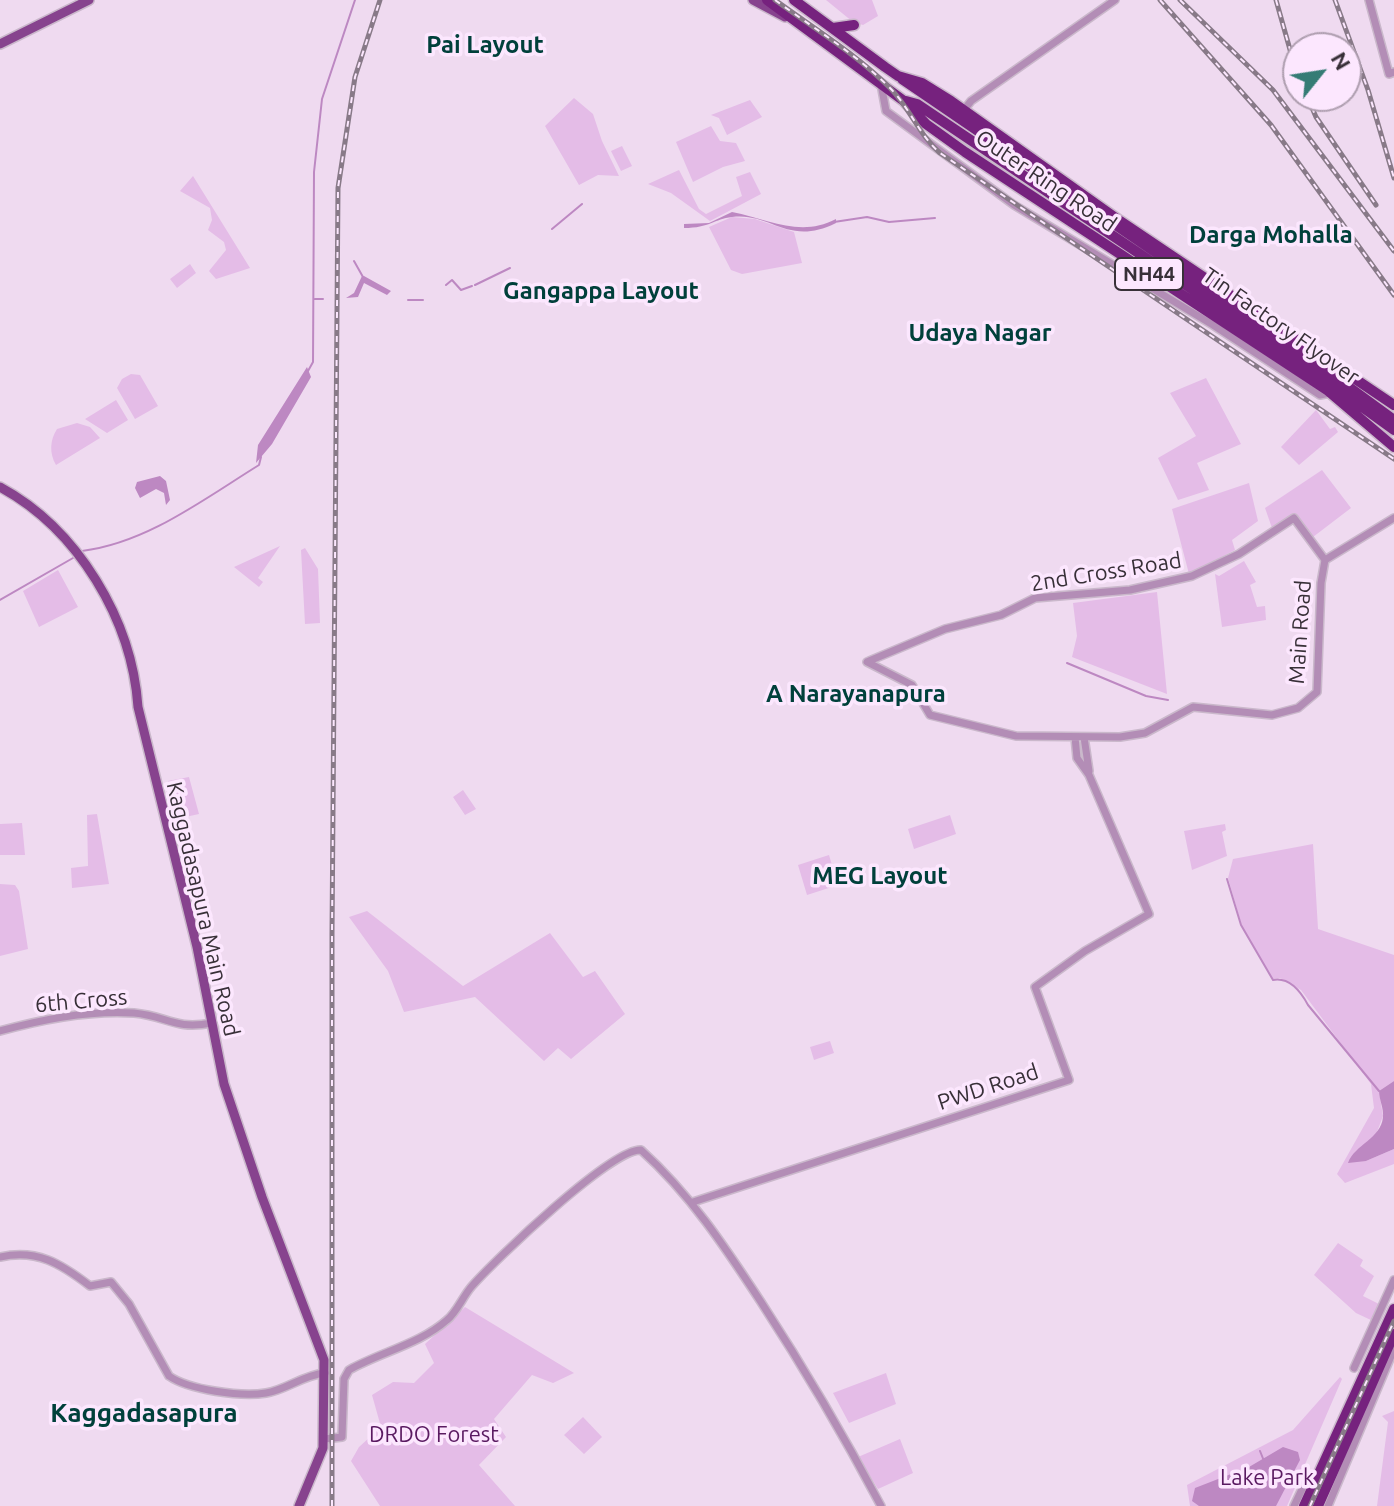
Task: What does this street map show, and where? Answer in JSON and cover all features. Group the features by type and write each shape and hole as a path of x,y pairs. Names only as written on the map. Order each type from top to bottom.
{"highway":[{"name":"NH44","path":"767,0 799,23"},
{"name":"Outer Ring Road","path":"794,0 898,76 922,83 964,110 1120,221 1394,405"},
{"name":"Outer Ring Road","path":"799,23 904,101 926,124 965,152 1330,393 1394,447"},
{"path":"833,28 854,25"},
{"name":"Tin Factory Flyover","path":"898,76 1167,263 1290,344 1394,420"},
{"name":"Tin Factory Flyover","path":"904,101 917,104 1197,292 1394,430"},
{"path":"1318,1506 1394,1309"},
{"path":"1304,1506 1327,1483 1394,1334"},
{"path":"1364,1400 1377,1392"},
{"path":"1304,1485 1327,1483"}],"main road":[{"path":"0,44 89,0"},
{"path":"753,0 799,23"},
{"name":"Kaggadasapura Main Road","path":"0,487 17,496 84,561 117,623 136,679 141,722 226,1091 262,1197 312,1321 324,1360 321,1460 299,1506"}],"street":[{"path":"964,110 971,101 1115,0"},
{"path":"1369,0 1389,74 1394,72"},
{"path":"881,84 886,111 1014,205 1213,325 1320,395 1330,393"},
{"name":"2nd Cross Road","path":"1079,737 1016,736 930,715 912,685 867,662 945,629 1001,615 1035,598 1130,590 1192,576 1239,554 1294,518 1325,560"},
{"name":"Main Road","path":"1079,737 1145,733 1178,713 1207,706 1245,715 1272,715 1298,708 1317,692 1321,583 1325,560 1394,518"},
{"name":"PWD Road","path":"693,1202 1069,1080 1035,987 1085,951 1149,914 1089,775 1079,737"},
{"name":"6th Cross","path":"0,1031 68,1016 109,1013 137,1013 174,1025 212,1023"},
{"path":"324,1439 342,1437 344,1379 349,1370 432,1332 450,1318 484,1273 578,1187 631,1149 641,1150 693,1202 793,1351 881,1506"},
{"path":"0,1257 30,1252 72,1272 90,1286 111,1282 129,1304 169,1376 178,1382 203,1389 266,1393 325,1373"},
{"path":"1354,1368 1394,1280"},
{"path":"1328,1506 1327,1483 1377,1392 1394,1349"},
{"path":"1294,1506 1304,1485"}],"green space":[{"path":"826,0 872,0 878,16 863,25 853,22"},
{"path":"574,98 593,114 619,176 598,175 579,185 545,126"},
{"path":"750,100 762,117 727,135 719,118 711,115"},
{"path":"711,126 720,141 736,143 745,161 723,167 693,182 676,142"},
{"path":"622,146 632,166 621,171 611,151"},
{"path":"679,170 699,209 706,214 742,196 736,177 750,172 761,194 710,221 671,193 648,184"},
{"path":"193,176 250,268 216,279 209,271 226,250 224,242 208,230 212,220 210,208 180,191"},
{"path":"732,217 755,219 794,232 802,263 742,274 731,270 709,227"},
{"path":"190,264 196,273 177,288 170,279"},
{"path":"131,374 140,375 158,406 135,419 117,388 122,379"},
{"path":"1206,378 1241,444 1197,463 1209,490 1178,500 1158,458 1196,436 1170,393"},
{"path":"116,400 128,420 107,433 85,419"},
{"path":"1316,410 1330,429 1335,427 1338,432 1299,465 1281,447"},
{"path":"77,423 90,427 100,438 56,465 51,451 57,429"},
{"path":"1322,470 1351,508 1313,537 1295,514 1272,528 1265,508"},
{"path":"1249,483 1258,521 1232,540 1235,550 1189,574 1172,509"},
{"path":"280,546 258,578 263,582 259,587 234,567"},
{"path":"305,548 318,569 320,623 305,624 301,550"},
{"path":"1244,561 1256,582 1250,585 1257,607 1265,606 1266,620 1222,627 1215,574 1219,576"},
{"path":"58,570 78,607 39,627 23,591"},
{"path":"1157,592 1167,694 1072,657 1077,636 1073,603"},
{"path":"189,777 199,814 176,819 168,781"},
{"path":"463,790 476,809 465,815 453,797"},
{"path":"97,814 109,884 72,888 71,868 88,866 87,815"},
{"path":"950,815 956,834 914,849 908,829"},
{"path":"22,823 25,855 0,855 0,824"},
{"path":"1225,824 1226,830 1222,832 1227,856 1192,870 1184,831"},
{"path":"1313,844 1318,929 1394,955 1394,1081 1379,1091 1383,1116 1366,1161 1394,1149 1394,1164 1345,1183 1337,1174 1374,1108 1371,1084 1301,990 1280,978 1272,979 1242,927 1228,878 1233,859"},
{"path":"829,855 838,885 807,895 798,865"},
{"path":"0,884 15,885 19,891 28,949 0,956"},
{"path":"367,911 463,986 550,933 583,977 595,971 625,1014 571,1059 558,1048 544,1061 475,997 404,1012 388,971 349,917"},
{"path":"830,1041 834,1053 814,1060 810,1047"},
{"path":"1338,1243 1363,1260 1360,1266 1374,1276 1363,1296 1379,1304 1373,1321 1356,1313 1314,1275"},
{"name":"DRDO Forest","path":"465,1307 574,1373 553,1383 532,1375 494,1419 506,1437 479,1465 515,1506 380,1506 351,1461 359,1447 381,1427 372,1395 393,1382 414,1383 434,1363 425,1344"},
{"path":"886,1373 896,1404 849,1423 833,1393"},
{"name":"Lake Park","path":"1340,1377 1342,1379 1287,1506 1190,1506 1187,1485 1293,1430"},
{"path":"1394,1411 1394,1506 1377,1506 1388,1422 1382,1416"},
{"path":"583,1417 602,1437 584,1454 564,1435"},
{"path":"900,1439 913,1473 878,1489 858,1457"}],"shaded area":[{"path":"732,212 797,227 810,227 836,219 836,223 805,231 758,219 732,217 700,227 684,228 684,224 709,223"},
{"path":"362,276 391,291 387,295 364,283 358,297 346,298 354,293"},
{"path":"307,367 311,377 272,444 256,463 258,445"},
{"path":"160,476 166,481 170,500 166,505 164,493 156,489 140,498 135,488 137,482"},
{"path":"1394,1081 1394,1149 1366,1161 1348,1163 1351,1156 1378,1131 1383,1114 1379,1091"},
{"path":"1283,1447 1298,1452 1300,1460 1276,1506 1199,1506 1192,1501 1195,1488 1249,1467"}],"waterway":[{"path":"308,371 313,362 314,172 322,99 355,0"},
{"path":"552,229 582,204"},
{"path":"834,222 867,217 889,222 935,218"},
{"path":"354,261 363,277"},
{"path":"475,285 510,268"},
{"path":"446,285 452,280 461,290 472,286"},
{"path":"315,299 323,299"},
{"path":"408,300 423,300"},
{"path":"82,551 129,539 174,518 259,465 261,457"},
{"path":"0,600 73,558"},
{"path":"1067,663 1146,696 1168,700"},
{"path":"1227,879 1241,925 1273,980 1289,983 1298,991 1379,1091"},
{"path":"1260,1451 1264,1461"}],"railway":[{"path":"332,1506 332,933 338,188 355,77 380,0"},
{"path":"775,0 877,76 897,96 940,153 1394,459"},
{"path":"1160,0 1271,125 1394,295"},
{"path":"1180,0 1273,90 1394,251"},
{"path":"1276,0 1285,32"},
{"path":"1335,0 1368,90 1394,178"},
{"path":"1314,112 1376,205"},
{"path":"1310,1506 1394,1321"}],"district":[{"name":"Pai Layout","path":"485,45"},
{"name":"Darga Mohalla","path":"1271,235"},
{"name":"Gangappa Layout","path":"601,291"},
{"name":"Udaya Nagar","path":"980,333"},
{"name":"A Narayanapura","path":"856,694"},
{"name":"MEG Layout","path":"880,876"},
{"name":"Kaggadasapura","path":"144,1413"}]}
